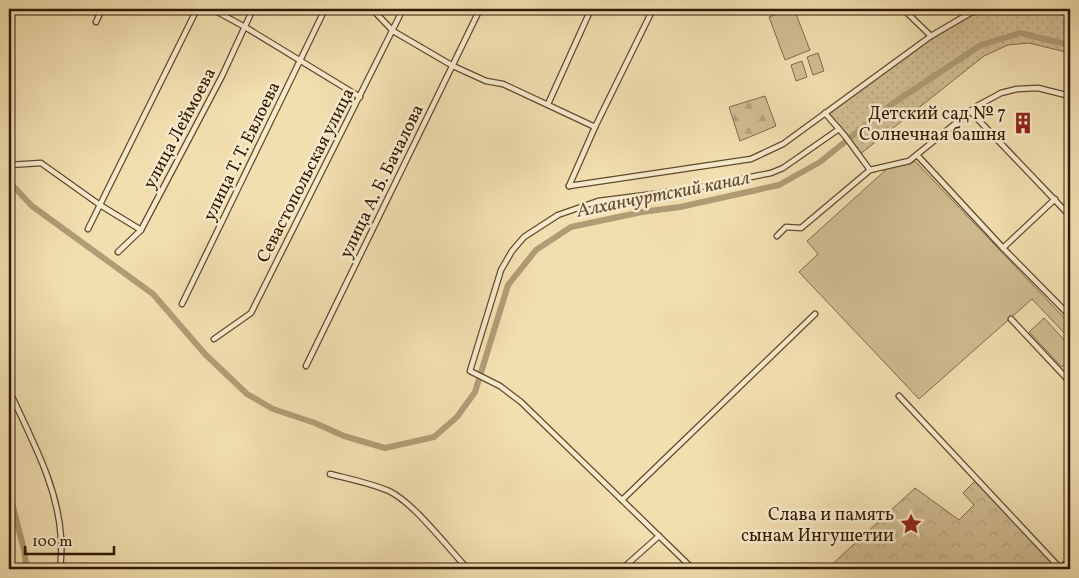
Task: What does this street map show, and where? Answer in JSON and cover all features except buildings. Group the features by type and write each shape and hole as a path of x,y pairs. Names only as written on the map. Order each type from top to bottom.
{"street":[{"path":"96,22 102,9"},
{"path":"88,229 197,9"},
{"path":"212,9 360,97"},
{"name":"улица Леймоева","path":"118,252 141,230 222,76 253,9"},
{"name":"улица Т. Т. Евлоева","path":"182,304 325,9"},
{"path":"372,9 393,31 453,66 486,81 503,84 595,127"},
{"name":"Севастопольская улица","path":"214,339 251,313 403,9"},
{"name":"улица А. Б. Бачалова","path":"306,366 480,9"},
{"path":"548,104 591,9"},
{"path":"653,9 595,127 569,186 751,159 783,144 931,36 973,11 1006,9"},
{"path":"903,9 931,36"},
{"path":"1048,9 1070,13"},
{"path":"777,236 786,227 801,228 870,170 909,161 970,111 1001,93 1017,89 1038,88 1070,96"},
{"path":"970,111 1070,216"},
{"path":"825,113 870,170"},
{"path":"693,569 521,402 500,386 470,371 501,270 512,251 524,237 558,214 598,201 684,190 771,173 783,168 839,129"},
{"path":"917,155 1003,248 1070,316"},
{"path":"9,165 41,163 100,205 141,230"},
{"path":"1003,248 1054,199"},
{"path":"622,500 815,314"},
{"path":"1011,319 1070,382"},
{"path":"9,390 44,467 56,506 61,538 60,569"},
{"path":"899,396 1060,569 1070,560"},
{"path":"330,474 369,483 390,492 409,504 468,569"},
{"path":"622,569 659,536"}],"green space":[{"path":"794,9 810,50 785,60 769,17"},
{"path":"1007,9 1048,9 1070,13 1070,53 1029,43 1008,45 984,56 859,155 825,113 931,36 972,12"},
{"path":"818,53 824,71 813,75 807,57"},
{"path":"802,61 807,77 796,81 791,65"},
{"path":"765,96 776,126 740,141 729,107"},
{"path":"915,161 1070,324 1070,339 1032,299 919,399 799,272 818,254 807,241 888,168 910,164"},
{"path":"1044,318 1070,346 1070,359 1062,367 1029,332"},
{"path":"976,480 1056,567 1053,569 827,569 915,488 959,520 974,505 963,493"}],"waterway":[{"name":"Алханчуртский канал","path":"9,185 13,186 32,206 153,294 205,354 247,394 273,409 315,423 344,436 385,448 434,437 457,417 475,392 508,285 536,250 571,227 642,212 680,207 779,185 820,162 892,104 981,45 1020,33 1070,45"},
{"name":"Алханчуртский канал","path":"9,491 27,569"}],"place":[{"name":"Детский сад № 7 Солнечная башня","path":"1023,123"},
{"name":"Слава и память сынам Ингушетии","path":"911,524"}]}
